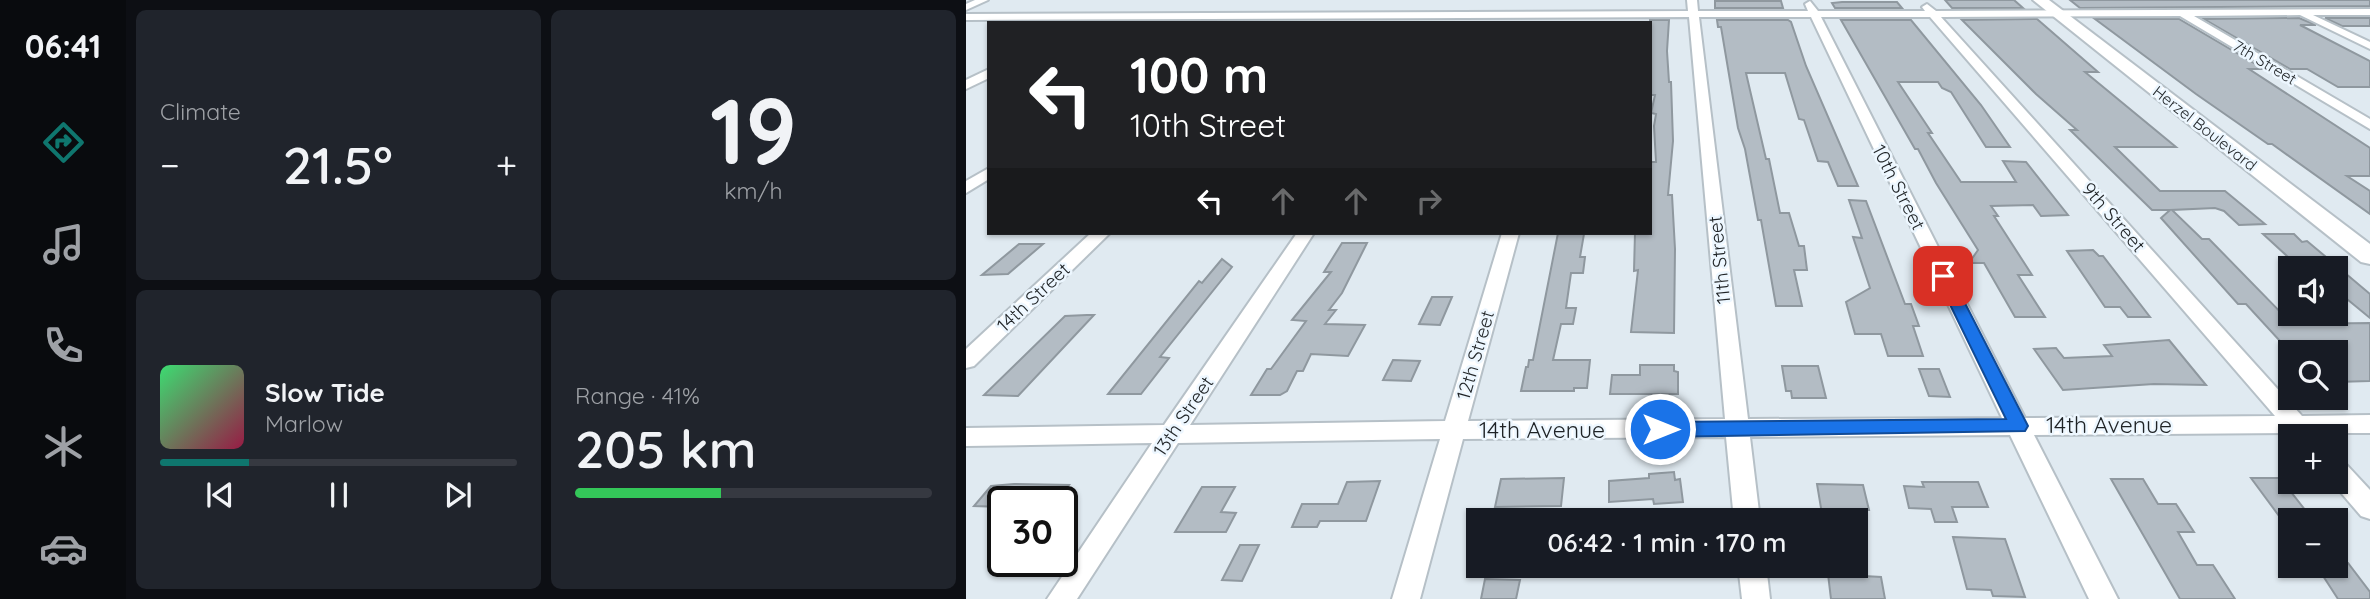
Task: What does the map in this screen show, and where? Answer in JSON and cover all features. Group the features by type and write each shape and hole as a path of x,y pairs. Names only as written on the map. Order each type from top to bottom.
{"street":[{"path":"966,7 982,0"},
{"path":"1449,19 1462,0"},
{"path":"1573,18 1578,0"},
{"name":"Herzel Boulevard","path":"2040,0 2370,256"},
{"name":"7th Street","path":"2160,0 2370,125"},
{"path":"2275,0 2370,46"},
{"path":"1082,21 1111,5"},
{"path":"1206,21 1232,5"},
{"path":"966,17 1331,15 1449,19 1573,18 1692,7 1926,6 2056,13 2370,12"},
{"name":"9th Street","path":"1926,6 2297,424"},
{"name":"11th Street","path":"1692,7 1746,508"},
{"name":"10th Street","path":"1812,7 1868,126 2104,599"},
{"path":"966,85 987,73"},
{"path":"966,188 987,173"},
{"name":"14th Street","path":"966,360 1099,235"},
{"name":"13th Street","path":"1060,599 1304,235"},
{"name":"12th Street","path":"1406,599 1509,235"},
{"name":"14th Avenue","path":"2348,426 2370,424"},
{"name":"14th Avenue","path":"966,437 2019,426 2278,430"},
{"path":"2348,483 2370,508"},
{"path":"1754,578 1756,599"}],"building":[{"path":"1945,0 2014,0 2023,8 1952,8"},
{"path":"2070,0 2370,0 2370,6 2080,8"},
{"path":"1715,1 1781,1 1783,8 1715,8"},
{"path":"1897,2 1902,8 1835,8 1832,3"},
{"path":"2299,18 2316,25 2300,25 2370,61 2370,87 2338,87 2307,69 2290,69 2204,19"},
{"path":"2325,18 2370,18 2370,26 2342,26"},
{"path":"2037,19 2098,72 2085,72 2176,147 2115,147 2160,191 2225,191 2265,224 2239,225 2224,211 2215,208 2172,210 2202,239 2209,239 2278,310 2278,326 2348,326 2348,323 2370,323 2370,381 2348,382 2348,340 2279,340 2246,304 2238,304 2161,218 2170,210 2152,210 2070,130 2077,130 2036,94 1962,20"},
{"path":"2095,19 2179,19 2264,69 2249,69 2370,148 2370,176 2347,176 2370,191 2370,214 2196,94"},
{"path":"1669,20 1667,51 1673,141 1668,195 1672,195 1675,249 1674,333 1631,332 1638,270 1634,271 1635,235 1652,235 1652,162 1656,162 1656,114 1652,113 1655,95 1652,95 1650,21"},
{"path":"1717,20 1791,22 1806,66 1858,186 1838,186 1828,162 1818,161 1804,120 1799,119 1785,73 1746,73 1780,213 1789,213 1799,246 1804,246 1807,270 1794,270 1802,306 1776,306 1761,220 1758,220 1745,149 1738,128 1721,27 1718,27"},
{"path":"1841,20 1911,20 1981,105 2010,147 1986,147 1951,92 1942,88 1938,82 1898,82 1961,182 2016,182 2003,161 2026,162 2068,215 2041,216 2033,205 1991,206 1998,216 1994,216 2032,275 2018,275 2045,317 2015,317 1984,263 1969,263 1978,250 1918,149 1915,149"},
{"path":"1849,200 1866,201 1905,304 1911,304 1919,326 1913,326 1923,356 1888,356 1881,334 1855,334 1846,302 1870,288 1853,237 1862,238"},
{"path":"2263,234 2294,234 2325,256 2287,256"},
{"path":"1558,235 1584,235 1580,257 1585,257 1583,273 1571,273 1566,308 1576,308 1573,324 1561,324 1553,360 1590,360 1587,388 1574,388 1574,391 1521,391 1526,367 1529,360 1533,360"},
{"path":"1342,243 1367,243 1342,293 1329,310 1336,310 1325,324 1365,325 1348,356 1311,354 1303,371 1297,371 1287,391 1280,395 1251,395 1267,369 1271,369 1306,321 1292,320 1331,272 1324,272"},
{"path":"1019,244 1043,244 1008,274 982,275"},
{"path":"2093,250 2103,256 2150,317 2128,317 2120,307 2105,307 2067,251"},
{"path":"1222,259 1232,267 1160,357 1169,358 1141,394 1108,394 1199,281 1202,283"},
{"path":"2348,275 2370,294 2370,318 2348,300"},
{"path":"1432,297 1452,297 1440,325 1419,324"},
{"path":"1094,315 1018,396 984,395 1065,316"},
{"path":"2169,340 2206,385 2154,384 2063,390 2034,349 2056,348 2064,358 2112,356 2104,345"},
{"path":"1393,360 1420,361 1411,381 1383,380"},
{"path":"1640,365 1674,365 1674,371 1678,372 1678,394 1610,394 1612,375 1640,375"},
{"path":"1782,366 1818,366 1826,398 1792,398 1791,391 1786,391"},
{"path":"1919,369 1939,369 1950,397 1929,396"},
{"path":"1674,472 1675,480 1680,479 1683,502 1654,504 1653,499 1609,502 1609,481 1649,478 1649,474"},
{"path":"1564,478 1561,506 1495,507 1501,479"},
{"path":"2251,478 2278,478 2278,494 2293,494 2304,508 2278,508 2278,515"},
{"path":"2111,479 2143,479 2158,504 2176,504 2194,532 2178,532 2197,565 2213,565 2235,599 2180,599"},
{"path":"1380,481 1366,521 1320,521 1317,527 1292,527 1302,504 1338,504 1347,482"},
{"path":"1922,482 1978,482 1988,507 1952,507 1957,522 1935,522 1931,509 1909,508 1904,486 1924,487"},
{"path":"1014,484 1069,485 1068,486 991,486"},
{"path":"1817,484 1863,485 1869,510 1868,508 1821,508"},
{"path":"1202,487 1235,487 1221,512 1236,513 1226,532 1175,532"},
{"path":"987,491 987,506 974,506"},
{"path":"1953,537 2005,539 2025,597 1993,596 1991,590 1967,589"},
{"path":"1240,545 1259,545 1242,581 1222,580"},
{"path":"2348,563 2370,592 2370,599 2338,599 2324,578 2348,578"},
{"path":"1881,577 1885,599 1831,599 1828,578"},
{"path":"1485,579 1520,580 1516,599 1481,599"}],"route":[{"path":"1660,429 2019,426 1943,276"}]}
